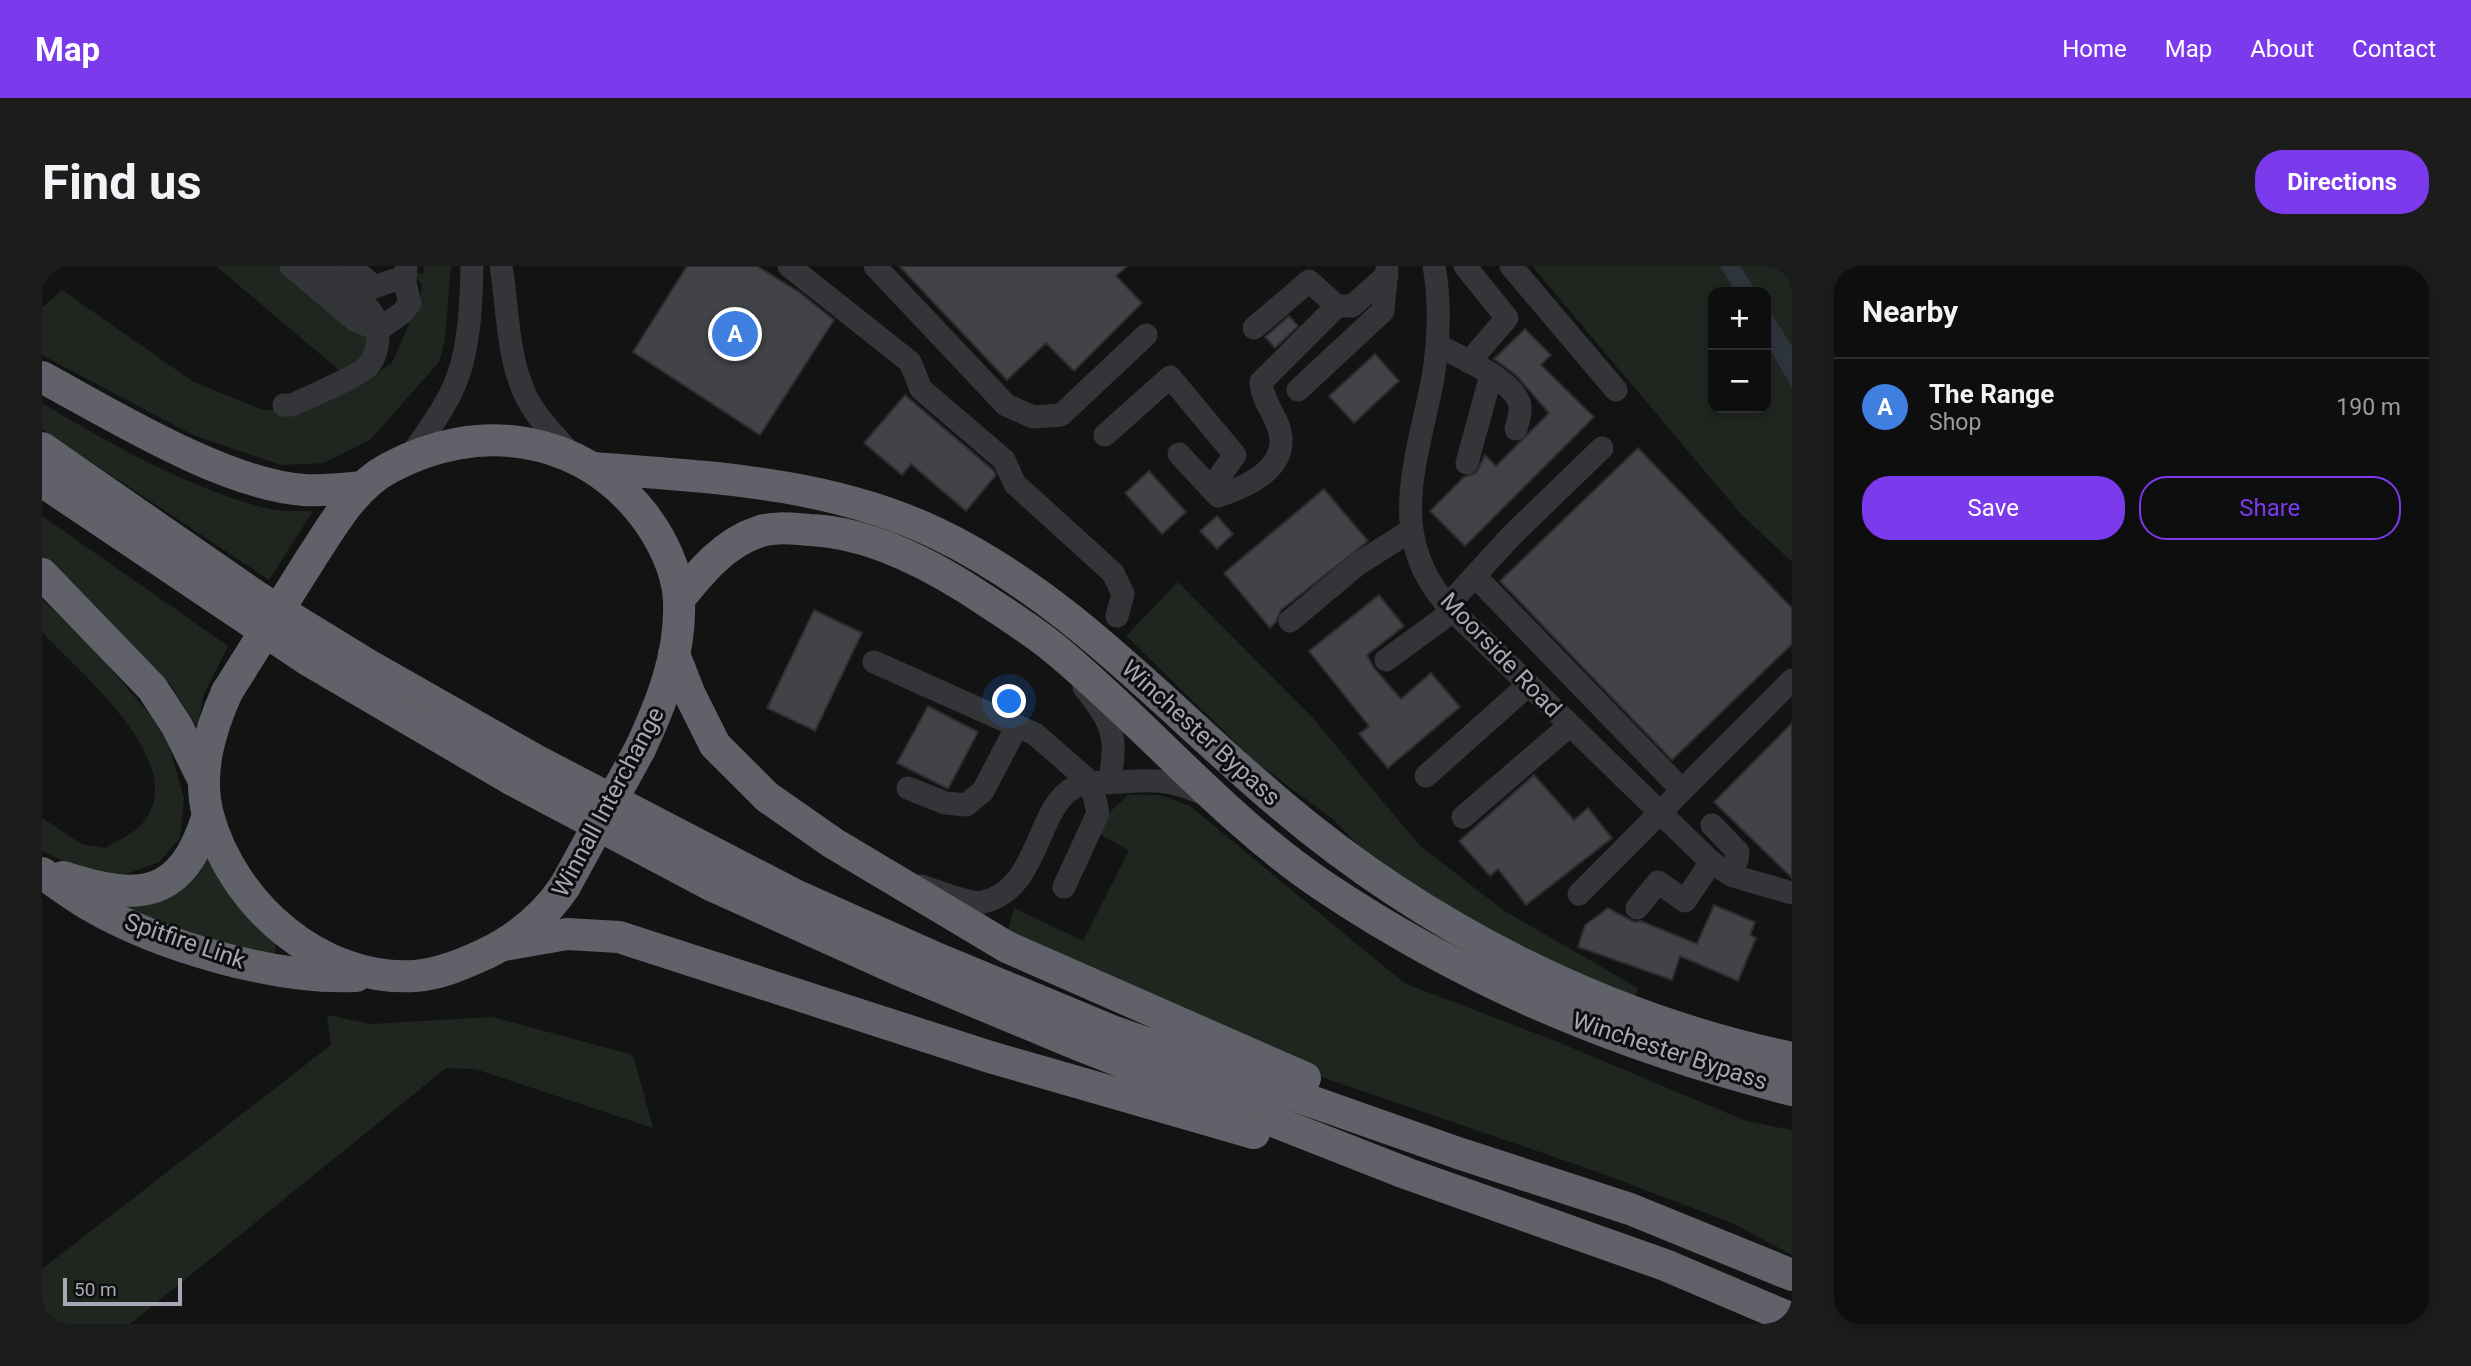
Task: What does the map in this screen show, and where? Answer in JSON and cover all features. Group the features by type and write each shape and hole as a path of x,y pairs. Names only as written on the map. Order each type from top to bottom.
{"highway":[{"path":"42,377 145,431 251,480 302,490 363,487"},
{"name":"Winnall Interchange","path":"508,440 539,444 582,461 630,497 654,528 663,544 679,599 674,654 663,698 640,749 552,905 504,945 456,968 416,976 382,975 317,952 286,933 250,899 227,859 208,815 204,782 206,750 227,692 310,560 363,487 386,469 409,458 470,442 508,440"},
{"path":"42,448 257,597 356,658 537,761 793,894 936,958 1112,1031 1458,1153 1630,1209 1792,1275"},
{"name":"Winchester Bypass","path":"582,461 824,493 884,512 943,536 984,557 1078,623 1281,806 1349,859 1416,905 1493,948 1638,1014 1692,1033 1792,1058"},
{"path":"42,481 308,660 511,779 713,886 899,970 1053,1035 1408,1174 1665,1265 1792,1319"},
{"name":"Winchester Bypass","path":"679,599 716,558 759,531 825,531 859,538 921,562 1014,619 1054,648 1218,800 1322,886 1467,974 1576,1022 1733,1075 1792,1090"},
{"path":"42,574 152,688 177,726 204,782"},
{"path":"674,654 690,695 715,745 767,797 884,875 1007,947 1116,997 1334,1090 1559,1171 1630,1209"},
{"name":"Spitfire Link","path":"42,871 119,891 146,891 161,886 182,870 194,854 208,815"},
{"name":"Spitfire Link","path":"42,871 91,906 172,941 234,962 313,975 382,975"},
{"path":"504,945 567,934 619,937 990,1057 1296,1145 1408,1174"}],"street":[{"path":"291,266 355,320 379,330"},
{"path":"284,405 299,402 369,366 376,352 379,330 370,310 318,266"},
{"path":"349,266 375,287 405,274 410,303 402,313 379,330"},
{"path":"409,458 444,405 457,378 467,332 472,266"},
{"path":"501,266 511,339 524,393 535,411 582,461"},
{"path":"789,266 910,362 920,389 1004,460 1015,484 1113,573 1123,594 1117,616"},
{"path":"875,266 1006,405 1033,417 1061,415 1146,335"},
{"name":"Moorside Road","path":"1434,266 1438,289 1437,345 1413,463 1410,531 1425,572 1450,608 1527,686 1720,868 1764,887 1792,892"},
{"path":"1465,266 1507,318 1469,362"},
{"path":"1511,266 1616,390"},
{"path":"1254,328 1309,281 1337,306 1352,306 1387,270"},
{"path":"1298,390 1383,311 1387,270"},
{"path":"1179,454 1218,496 1236,491 1266,473 1277,456 1281,440 1261,392 1261,382 1337,306"},
{"path":"1437,345 1491,375 1513,393 1519,403 1516,429"},
{"path":"1467,463 1491,375"},
{"path":"1105,435 1170,377 1235,455 1211,488"},
{"path":"1387,660 1450,608 1475,576 1602,448"},
{"path":"1290,621 1358,564 1410,531"},
{"path":"1475,576 1682,790"},
{"path":"884,875 979,904 1004,895 1023,871 1060,802 1083,786 1115,749 1110,724 1054,648"},
{"path":"874,662 1035,734 1083,786 1098,813 1064,887"},
{"path":"1579,894 1792,680"},
{"path":"1426,776 1527,686"},
{"path":"908,788 945,803 966,806 983,791 1017,726"},
{"path":"1463,817 1569,726"},
{"path":"1083,786 1161,779 1218,800"},
{"path":"1637,908 1658,882 1685,901 1720,868 1737,860 1738,852 1712,825"}],"shaded area":[{"path":"216,266 283,266 375,345 346,376"},
{"path":"425,266 451,266 445,340 439,362 370,440 324,463 281,465 193,435 42,355 42,308 62,290 192,381 263,410 294,411 358,386 392,363 420,299 422,285 413,272 423,274"},
{"path":"1532,266 1720,266 1732,287 1708,287 1708,413 1771,413 1771,352 1792,388 1792,562 1741,514"},
{"path":"1720,266 1740,266 1754,287 1732,287"},
{"path":"1727,266 1792,266 1792,368 1771,335 1771,287 1741,287"},
{"path":"1771,313 1792,346 1792,388 1771,352"},
{"path":"42,403 124,450 211,491 270,509 313,511 269,580 42,429"},
{"path":"42,516 228,646 203,696 198,728 170,684 42,557"},
{"path":"1178,582 1312,717 1420,846 1506,912 1638,988 1633,1005 1395,882 1335,821 1256,762 1126,636"},
{"path":"42,599 97,653 165,732 184,798 180,838 159,862 124,875 86,871 42,851 42,818 81,844 105,848 138,829 154,801 154,776 143,749 126,721 42,632"},
{"path":"1128,795 1160,795 1190,806 1404,983 1558,1042 1746,1121 1792,1130 1792,1255 1732,1223 1595,1171 1307,1072 1008,930 1014,908 1083,941 1129,850 1099,834 1111,811"},
{"path":"208,849 233,899 276,945 274,958 250,956 109,904"},
{"path":"327,1015 372,1024 492,1017 633,1055 653,1128 475,1069 446,1068 130,1324 42,1324 42,1269 331,1045"}],"building":[{"path":"687,266 757,266 799,292 834,320 760,435 633,352"},
{"path":"899,266 1127,266 1116,276 1142,303 1074,371 1046,343 1007,380"},
{"path":"1289,316 1298,326 1275,348 1265,337"},
{"path":"1525,329 1551,355 1541,365 1594,417 1465,546 1430,511 1464,477 1476,473 1485,455 1496,466 1549,413 1516,375 1494,359"},
{"path":"1375,354 1399,381 1354,423 1329,396"},
{"path":"905,395 996,475 966,511 911,464 902,475 864,443"},
{"path":"1638,448 1792,608 1792,644 1672,760 1500,581"},
{"path":"1149,471 1186,512 1162,534 1125,493"},
{"path":"1324,489 1368,541 1281,610 1270,628 1224,573"},
{"path":"1217,516 1233,534 1217,549 1200,531"},
{"path":"1379,595 1404,626 1367,655 1374,668 1401,699 1431,673 1460,707 1388,768 1359,734 1369,726 1309,651"},
{"path":"814,610 862,633 815,731 767,708"},
{"path":"928,706 978,732 948,789 897,763"},
{"path":"1792,723 1792,878 1714,802"},
{"path":"1534,775 1574,820 1588,808 1612,838 1526,905 1498,869 1490,876 1459,841"},
{"path":"1714,905 1755,922 1750,935 1756,938 1738,981 1680,956 1672,980 1578,947 1585,925 1608,908 1634,922 1641,921 1697,944"}],"place":[{"name":"The Range","path":"735,334"}]}
